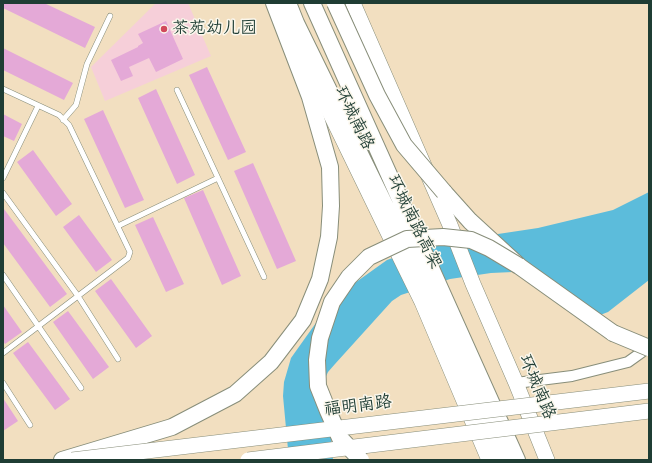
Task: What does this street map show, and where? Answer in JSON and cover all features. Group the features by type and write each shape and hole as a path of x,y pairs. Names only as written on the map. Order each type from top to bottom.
{"highway":[{"path":"62,460 172,426 235,394 272,362 303,320 320,279 329,237 331,206 330,167 310,97 275,3"},
{"name":"环城南路高架","path":"288,3 296,24 430,297 500,460"},
{"name":"环城南路高架","path":"312,3 517,460"},
{"path":"335,3 378,95 404,146 470,221 519,266"},
{"path":"361,460 340,438 318,386 317,360 320,338 332,302 349,277 369,257 407,239 443,237 471,240 489,248 519,266 613,333 649,348"}],"main road":[{"name":"环城南路","path":"275,3 422,302 489,460"},
{"name":"环城南路","path":"353,3 450,225 473,284 516,383 547,460"},
{"name":"福明南路","path":"72,460 649,391"},
{"path":"248,460 649,411"}],"street":[{"path":"516,383 572,376 628,362 649,348"}],"lane":[{"path":"63,120 76,105 87,64 110,16"},
{"path":"3,88 59,115 69,125 130,252 128,258 3,353"},
{"path":"177,90 264,277"},
{"path":"3,178 38,106"},
{"path":"118,226 218,178"},
{"path":"3,193 78,296 118,359"},
{"path":"3,275 81,388"},
{"path":"3,383 30,425"}],"shaded area":[{"name":"茶苑幼儿园","path":"156,3 188,3 211,56 105,101 91,67"}],"water":[{"path":"649,192 649,280 608,312 595,317 540,277 513,272 491,273 450,279 401,295 392,301 335,364 328,372 323,383 333,460 289,460 283,396 284,382 291,358 323,313 352,285 387,260 412,251 478,237 538,228 613,210"}],"building":[{"path":"4,3 44,3 95,27 85,48 3,8"},
{"path":"166,21 183,59 156,72 149,58 129,67 133,76 121,81 111,60 143,43 138,34"},
{"path":"3,48 73,83 64,100 3,70"},
{"path":"207,67 246,152 228,160 189,75"},
{"path":"156,89 195,175 177,184 138,98"},
{"path":"103,110 144,200 125,208 84,119"},
{"path":"3,114 22,124 14,141 3,136"},
{"path":"33,150 72,204 56,216 17,162"},
{"path":"253,163 296,261 277,269 234,171"},
{"path":"203,190 241,276 222,285 184,198"},
{"path":"4,209 67,294 50,307 3,243"},
{"path":"79,215 112,260 96,272 63,227"},
{"path":"153,217 184,284 166,292 135,225"},
{"path":"111,279 152,336 136,348 95,291"},
{"path":"3,305 22,332 5,344 3,341"},
{"path":"68,311 109,367 93,379 53,322"},
{"path":"28,342 70,399 55,410 13,353"},
{"path":"3,398 18,421 3,431"}],"place":[{"name":"茶苑幼儿园","path":"164,29"}]}
